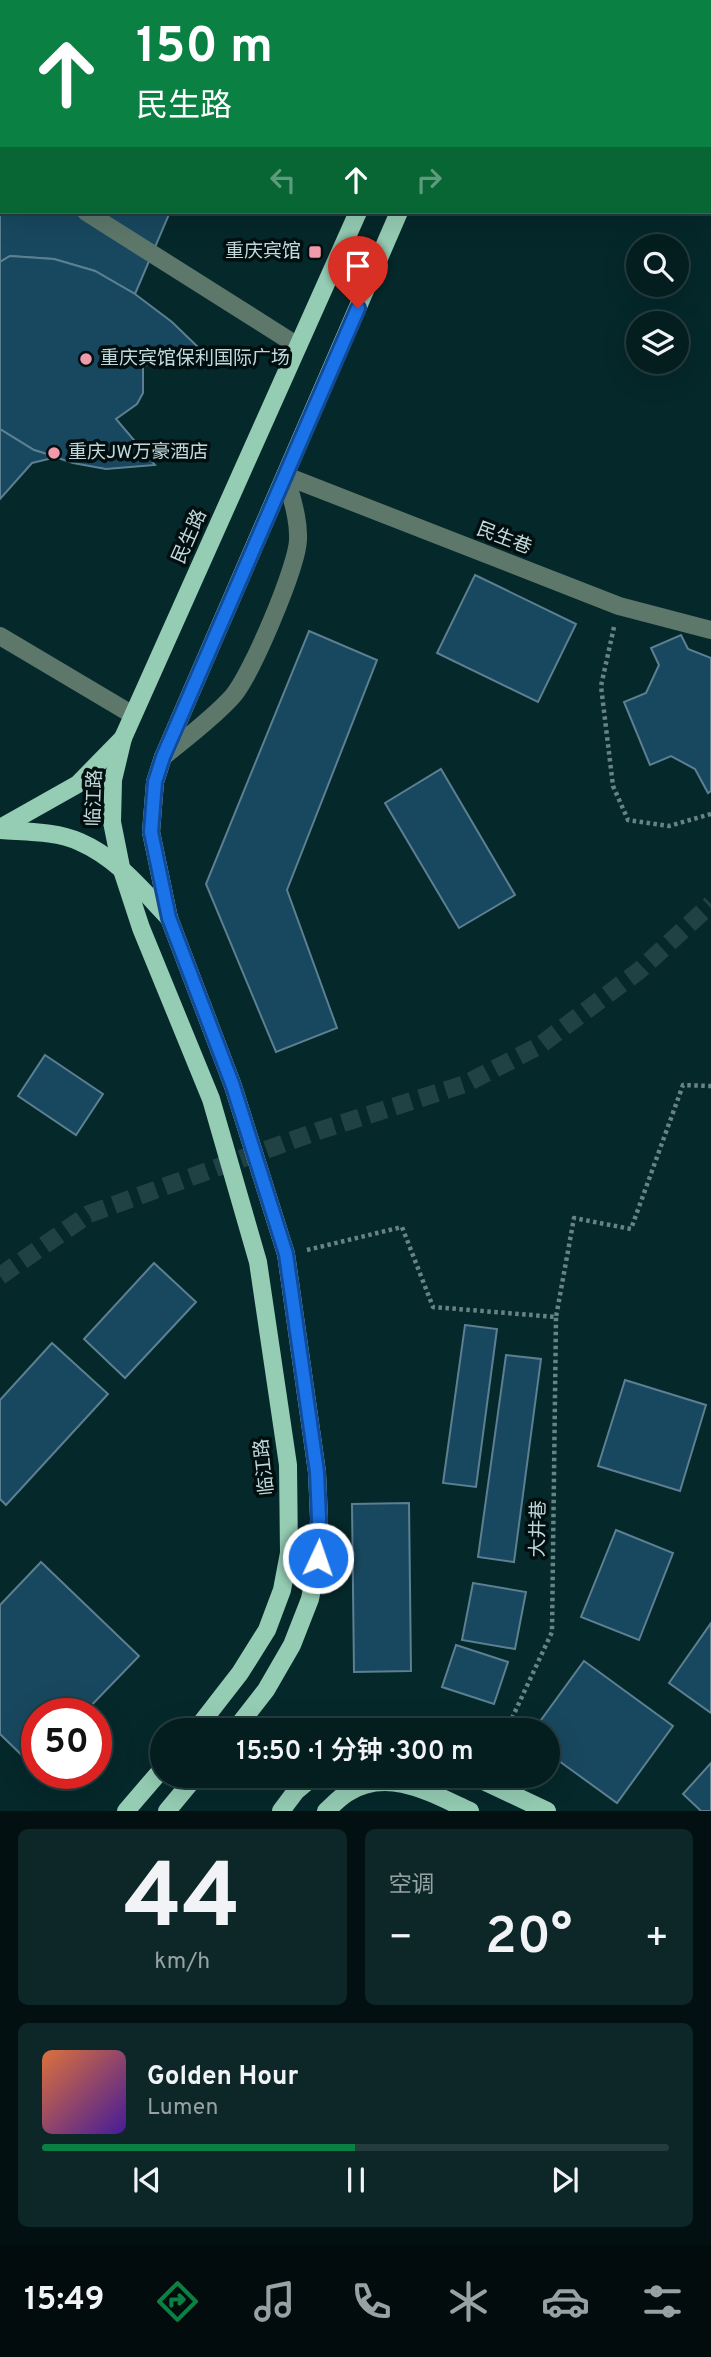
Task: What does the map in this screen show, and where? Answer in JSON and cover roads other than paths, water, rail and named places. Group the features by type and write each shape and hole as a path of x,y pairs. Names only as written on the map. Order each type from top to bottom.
{"main road":[{"name":"民生路","path":"0,829 78,784 123,738 357,214"},
{"path":"244,1718 265,1690 292,1644 310,1599 318,1558 317,1472 286,1254 233,1086 169,918 151,832 155,782 163,757 398,214"},
{"name":"临江路","path":"123,738 113,780 112,822 121,867 141,928 211,1099 258,1262 288,1465 289,1553 282,1590 267,1630 240,1673 205,1718"},
{"path":"0,829 79,841 121,867 169,918"},
{"path":"326,1811 347,1793 370,1782 393,1781 422,1789 470,1811"},
{"path":"126,1811 150,1783"},
{"path":"167,1811 186,1788"},
{"path":"281,1811 300,1788"},
{"path":"498,1788 547,1811"}],"street":[{"path":"89,214 298,346"},
{"path":"163,757 232,698 252,666 296,551 297,521 286,476"},
{"name":"民生巷","path":"286,476 619,606 711,631"},
{"path":"0,636 133,715"}],"tunnel":[{"path":"0,1276 89,1214 318,1131 465,1084 539,1046 640,970 711,904"}],"place":[{"name":"重庆宾馆","path":"315,252"},
{"name":"重庆宾馆保利国际广场","path":"86,359"},
{"name":"重庆JW万豪酒店","path":"54,453"}]}
